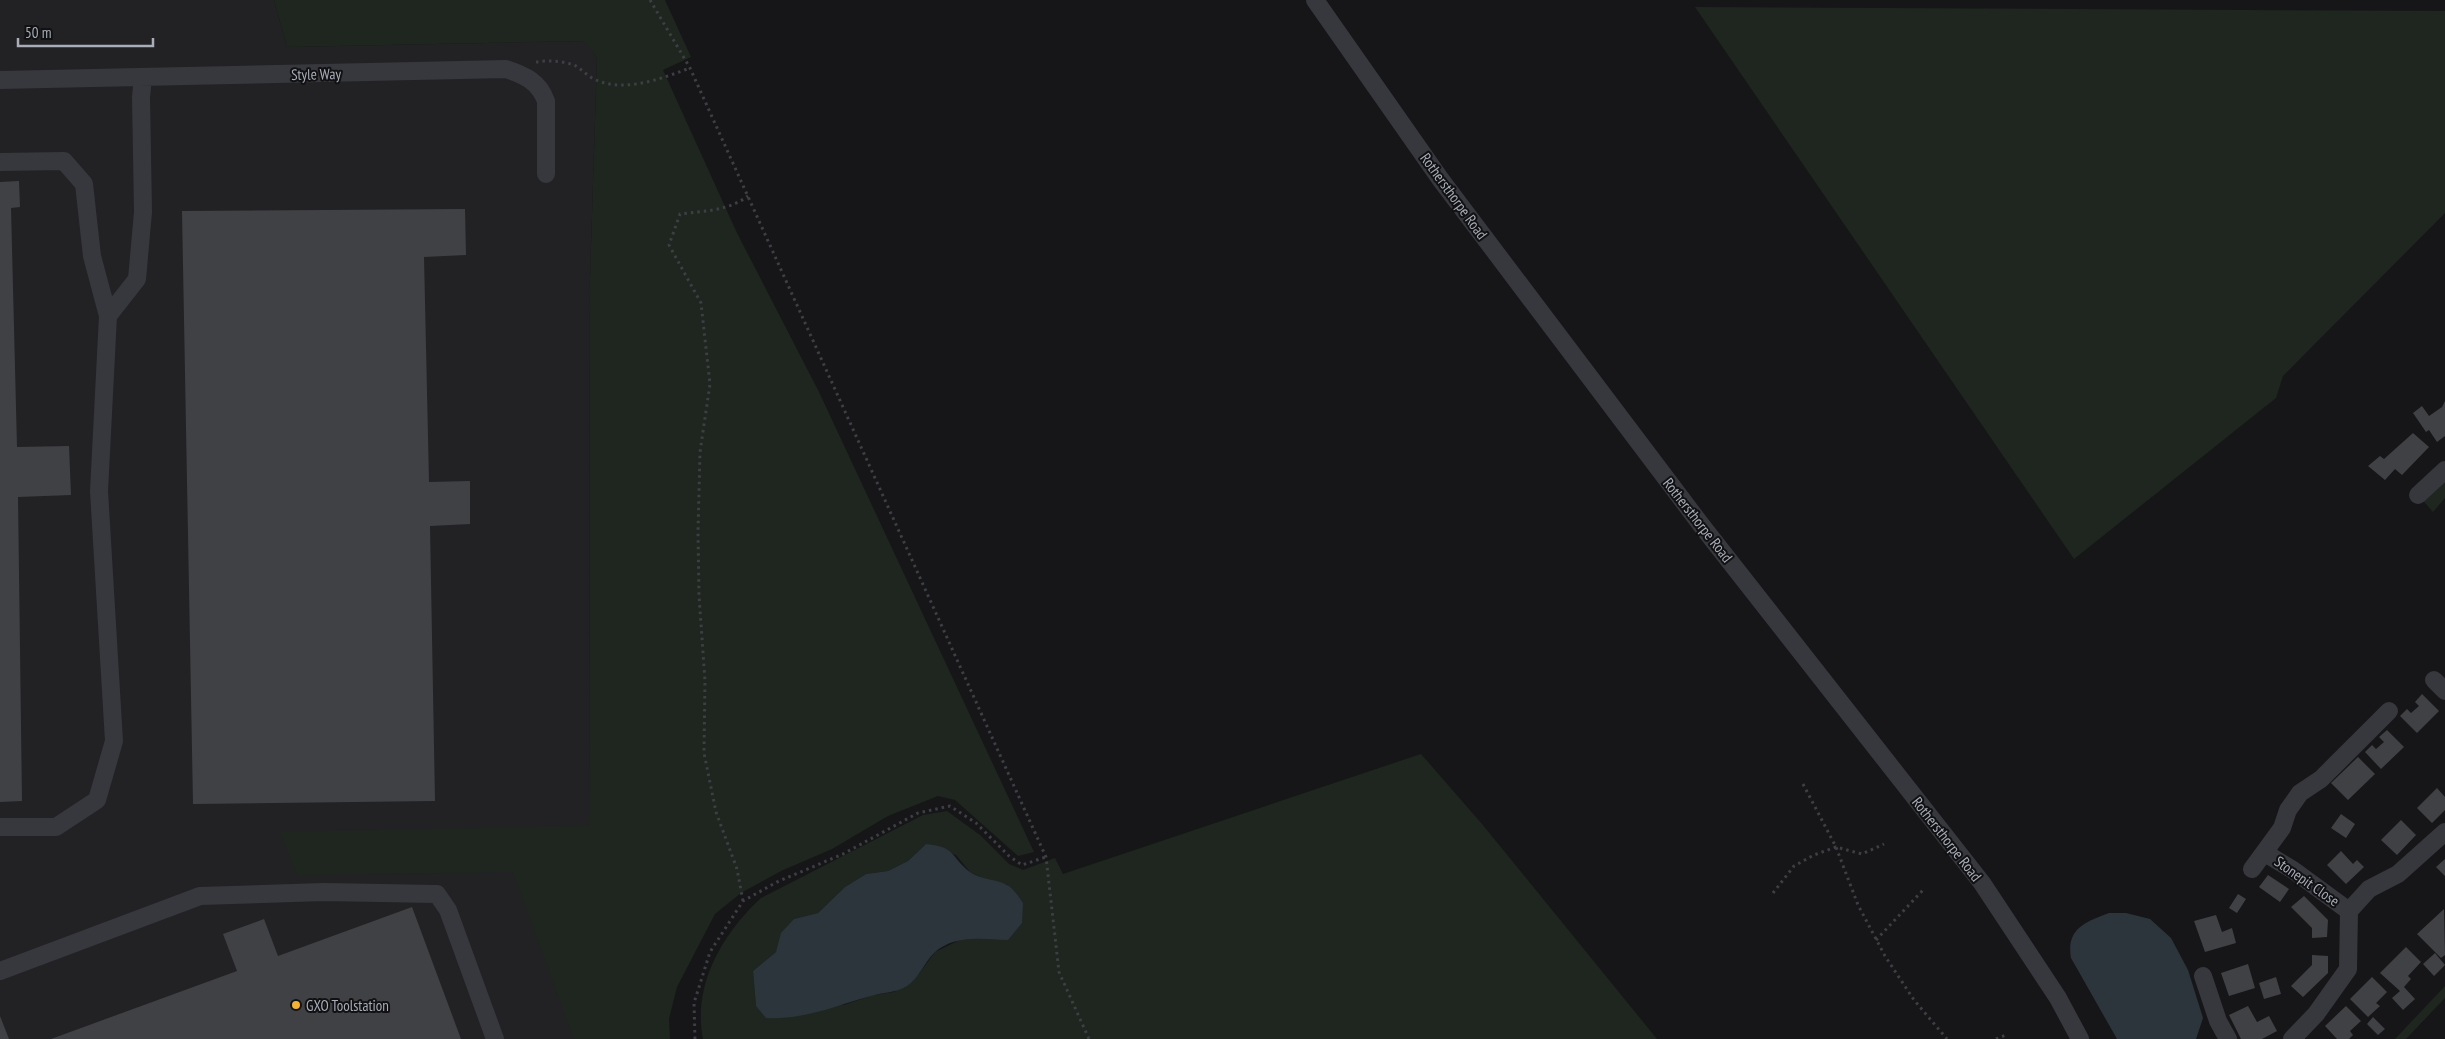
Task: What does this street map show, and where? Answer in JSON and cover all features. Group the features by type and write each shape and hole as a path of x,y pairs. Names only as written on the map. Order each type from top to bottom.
{"street":[{"name":"Rothersthorpe Road","path":"1315,0 1441,180 1702,526 1982,883 2058,998 2080,1039"},
{"name":"Style Way","path":"0,80 506,70 533,80 546,101 546,174"},
{"path":"108,316 137,279 143,212 141,97 143,77"},
{"path":"0,162 64,161 84,184 92,256 108,316 99,491 114,741 97,800 56,827 0,827"},
{"path":"2418,495 2445,470"},
{"name":"Stonepit Close","path":"2252,869 2282,828 2288,810 2300,793 2321,779 2389,711"},
{"path":"2292,1039 2316,1014 2348,969 2349,911 2369,889 2398,874 2445,832"},
{"name":"Stonepit Close","path":"2265,853 2293,870 2349,911"},
{"path":"0,971 200,896 324,892 437,894 448,910 495,1039"},
{"path":"2203,976 2218,1021 2228,1039"}],"path":[{"path":"650,0 690,68 1046,858 1060,972 1089,1039"},
{"path":"506,70 547,60 574,66 597,80 616,85 654,81 690,68"},
{"path":"743,901 737,869 716,812 704,753 705,681 699,596 698,523 700,452 710,384 701,303 669,244 680,214 715,210 736,204 748,196"},
{"path":"1803,784 1836,847 1858,905 1876,940 1914,1000 1947,1039"},
{"path":"695,1039 694,1003 710,952 743,901 777,882 843,854 918,812 950,806 976,823 1009,856 1022,865 1046,858"},
{"path":"1774,893 1794,866 1814,855 1836,847 1862,854 1884,844"},
{"path":"1876,940 1924,889"},
{"path":"1996,1039 2006,1035"}],"shaded area":[{"path":"0,0 274,0 287,47 585,41 597,58 590,278 589,826 605,1039 0,1039"},
{"path":"274,0 665,0 691,57 663,70 737,233 819,392 1034,852 1018,856 955,800 938,796 888,816 832,849 781,871 741,893 715,914 677,987 669,1019 670,1039 574,1039 513,872 297,875 280,832 589,826 590,278 597,58 584,41 287,47"},
{"path":"1695,7 2445,11 2445,213 2283,376 2276,398 2074,559"},
{"path":"2445,470 2445,498 2433,512 2418,495"},
{"path":"1421,754 1482,824 1657,1039 703,1039 702,999 706,980 723,944 747,912 761,898 923,815 947,811 980,835 1009,864 1023,870 1055,858 1063,874","holes":["926,844 956,855 970,872 984,879 1008,885 982,938 962,939 935,952 918,975 894,992 873,995 844,1005 756,1006 753,971 776,952 794,919 818,913 845,887 866,874 888,871 908,861"]},
{"path":"926,844 936,845 948,850 970,872 979,877 1007,885 1016,893 1023,903 1022,923 1008,940 969,939 950,943 934,953 915,979 903,988 806,1015 766,1018 756,1006 753,971 776,952 781,933 794,919 818,913 845,887 866,874 888,871 908,861"},
{"path":"2109,913 2126,913 2150,919 2171,938 2188,970 2203,1018 2196,1039 2117,1039 2071,958 2070,948 2074,933 2079,928"},
{"path":"2445,986 2445,998 2406,1039 2395,1039"}],"building":[{"path":"19,181 20,207 11,208 17,447 69,446 71,495 18,497 22,801 0,802 0,182"},
{"path":"465,209 466,255 424,257 429,482 470,481 470,524 430,526 435,801 193,804 182,211"},
{"path":"2445,401 2445,436 2437,442 2429,430 2426,432 2413,413 2422,406 2429,416 2442,407"},
{"path":"2413,433 2429,447 2402,475 2395,469 2385,480 2368,466 2380,456 2384,459"},
{"path":"2422,694 2439,711 2417,733 2400,716 2407,709 2411,713 2419,706 2415,702"},
{"path":"2387,730 2404,747 2381,769 2365,752 2372,745 2376,749 2384,742 2379,737"},
{"path":"2358,757 2375,774 2348,800 2331,783"},
{"path":"2437,788 2445,797 2445,810 2432,823 2417,808"},
{"path":"2341,814 2355,824 2346,838 2331,828"},
{"path":"2401,820 2416,835 2397,855 2381,840"},
{"path":"2341,851 2353,864 2357,860 2364,867 2346,884 2327,865"},
{"path":"2445,859 2445,876 2436,867"},
{"path":"2268,875 2289,889 2280,902 2259,887"},
{"path":"2238,894 2246,899 2237,913 2229,908"},
{"path":"2304,896 2328,920 2327,937 2312,938 2312,928 2291,907"},
{"name":"GXO Toolstation","path":"412,907 461,1039 51,1039 237,971 223,934 264,919 278,956"},
{"path":"2444,909 2445,955 2441,958 2417,934"},
{"path":"2216,915 2222,932 2232,928 2236,943 2205,952 2194,921"},
{"path":"2406,947 2421,962 2408,976 2411,979 2404,987 2415,999 2403,1010 2392,998 2400,991 2380,973"},
{"path":"2435,953 2445,965 2434,976 2423,964"},
{"path":"2312,955 2328,956 2328,973 2303,997 2291,986 2312,965"},
{"path":"2248,964 2255,988 2229,996 2221,973"},
{"path":"2276,977 2281,994 2264,999 2259,983"},
{"path":"2372,977 2387,992 2376,1003 2380,1006 2368,1017 2350,999"},
{"path":"2248,1006 2257,1022 2269,1016 2277,1031 2262,1039 2241,1039 2229,1015"},
{"path":"2346,1006 2361,1021 2350,1031 2353,1035 2349,1039 2337,1039 2325,1026"},
{"path":"0,1016 9,1039 0,1039"},
{"path":"2373,1017 2385,1029 2378,1035 2367,1024"}],"place":[{"name":"GXO Toolstation","path":"296,1005"}]}
